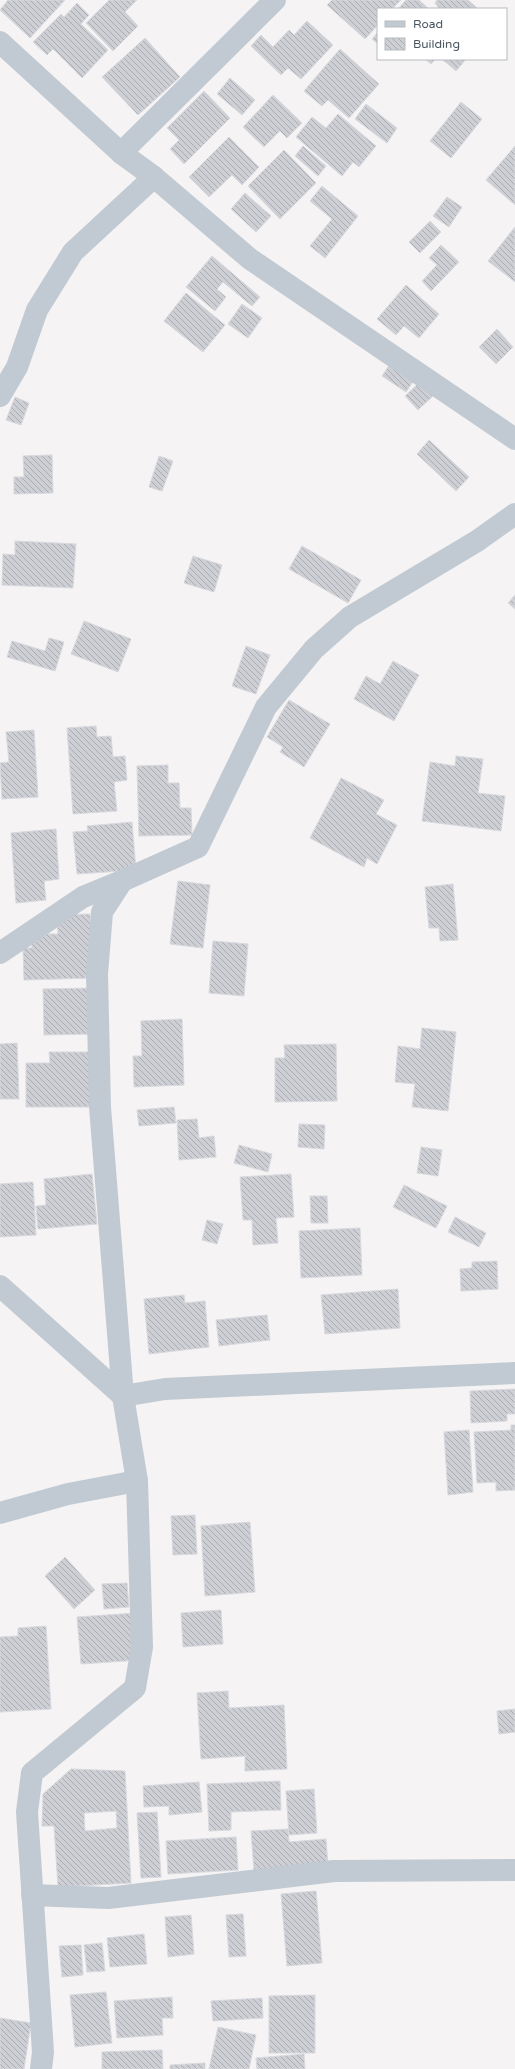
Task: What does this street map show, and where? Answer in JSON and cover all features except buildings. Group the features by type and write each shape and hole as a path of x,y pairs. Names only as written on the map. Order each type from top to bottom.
{"street":[{"path":"121,153 275,0"},
{"path":"0,42 121,153 154,177 250,260 515,439"},
{"path":"0,396 17,367 37,310 74,252 154,177"},
{"path":"0,953 83,897 198,847 266,708 314,649 350,617 477,541 515,514"},
{"path":"41,2069 43,2052 27,1812 32,1773 135,1688 142,1647 137,1481 123,1396 100,1107 97,974 102,912 122,881"},
{"path":"0,1286 123,1396"},
{"path":"123,1396 165,1389 515,1373"},
{"path":"0,1513 68,1494 137,1481"},
{"path":"32,1895 108,1898 334,1871 515,1870"}]}
